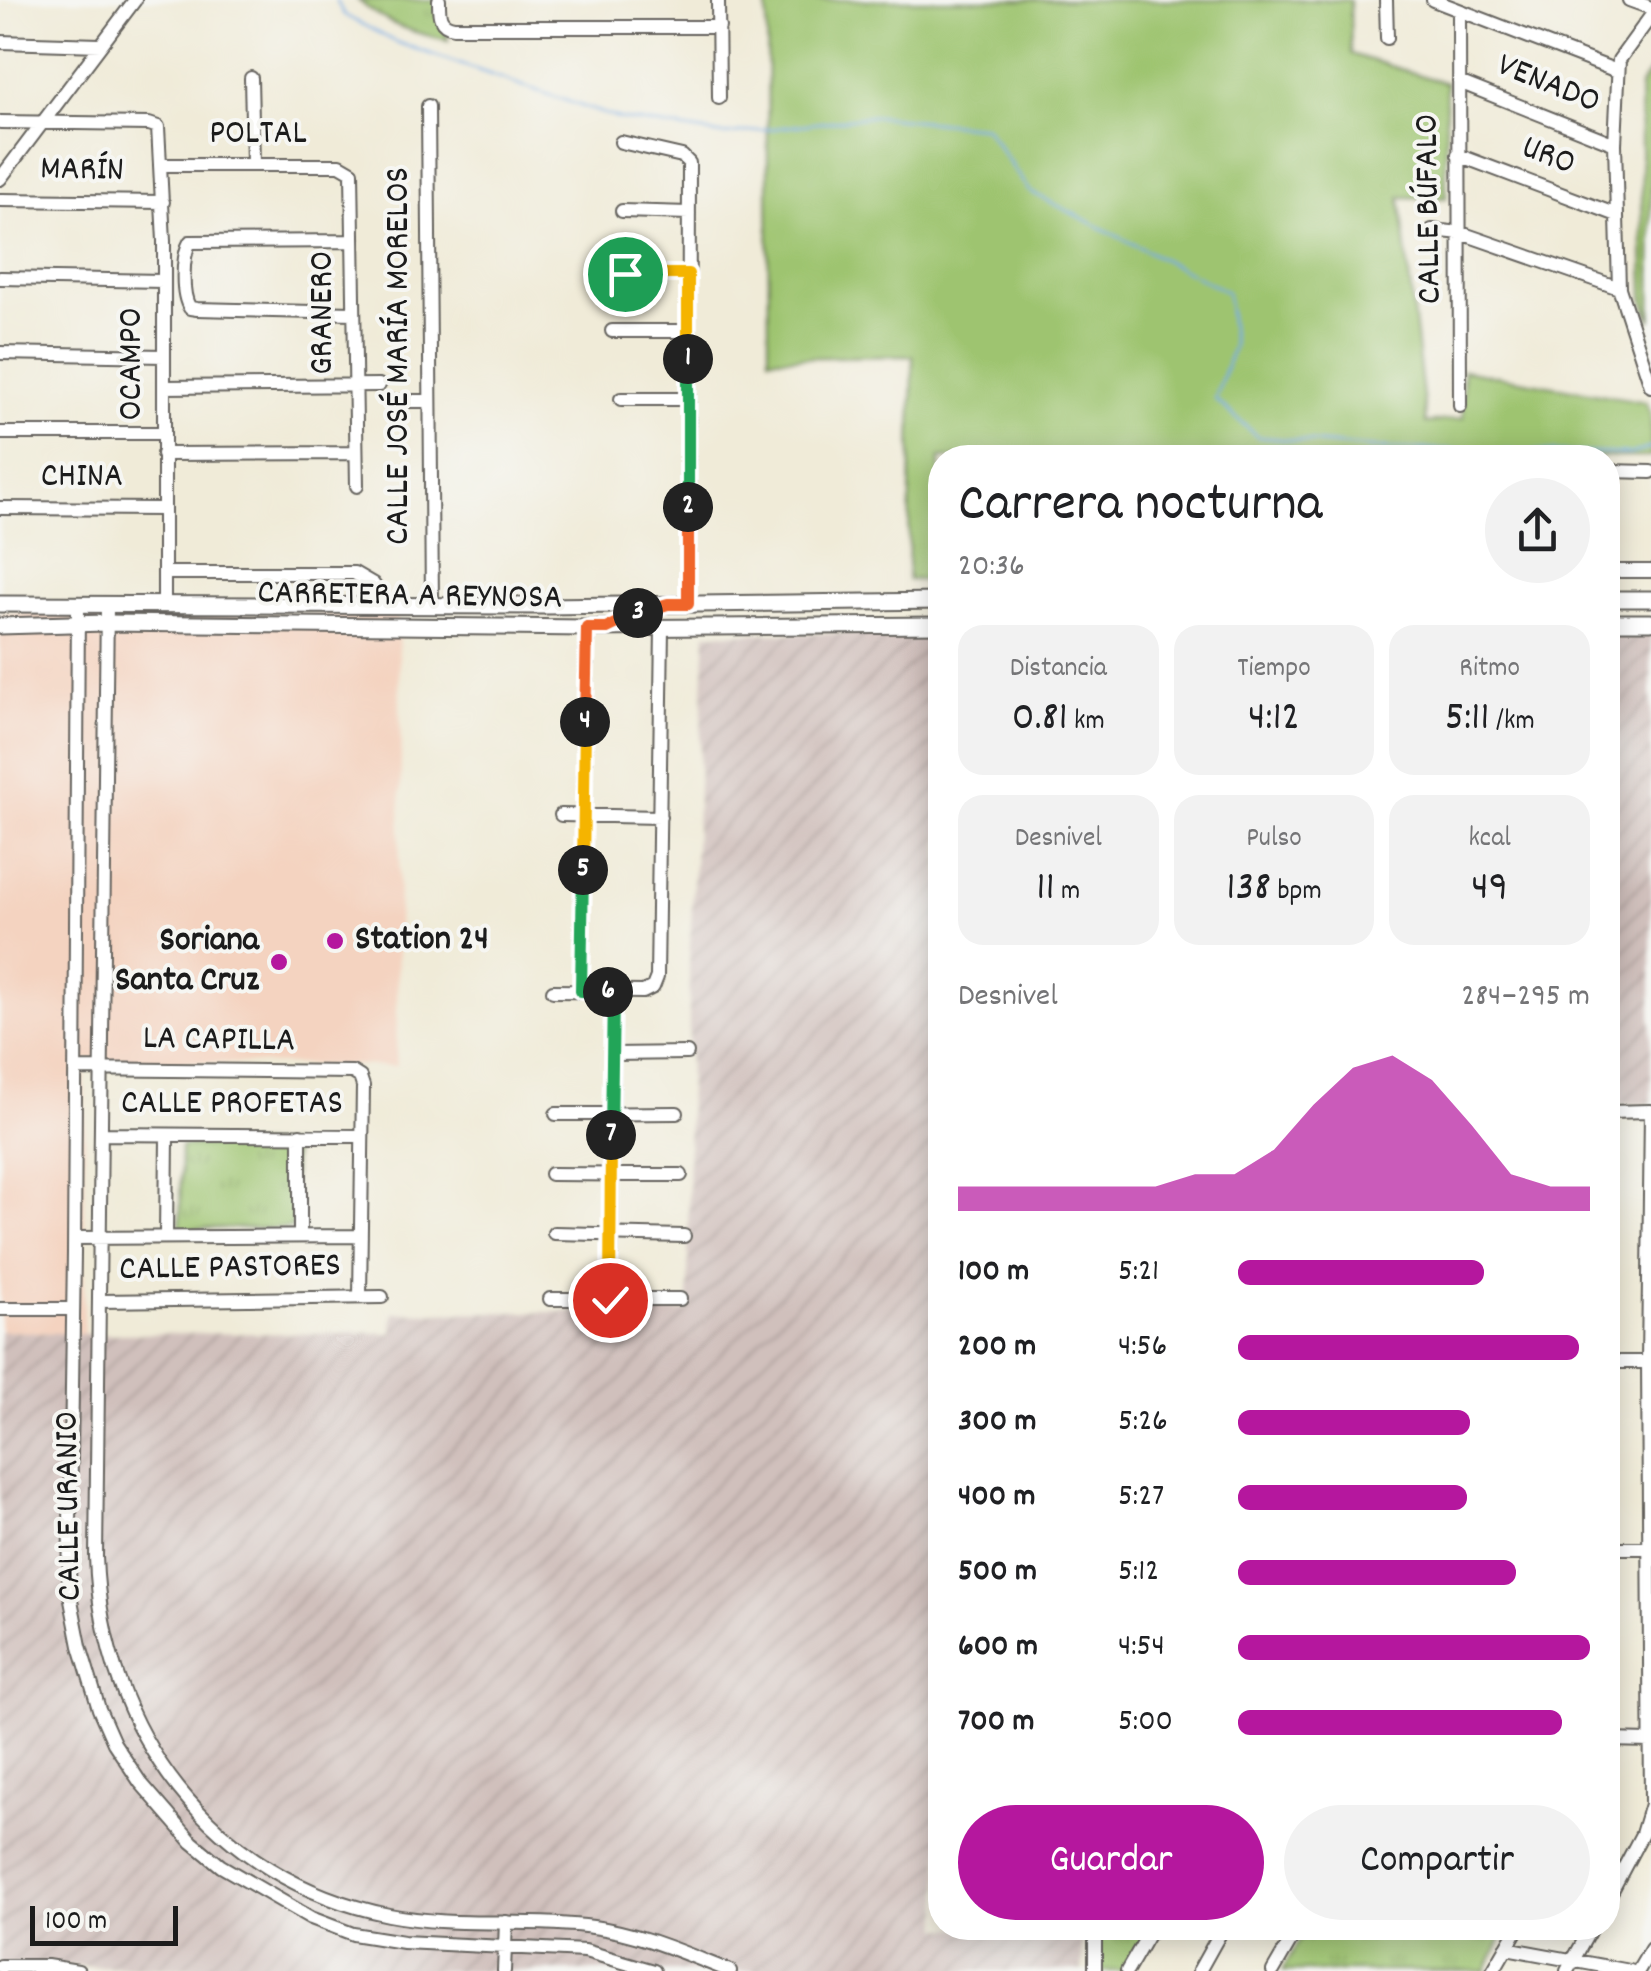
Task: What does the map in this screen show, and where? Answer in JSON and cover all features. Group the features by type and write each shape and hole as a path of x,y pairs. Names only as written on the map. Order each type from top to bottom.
{"main road":[{"path":"1620,599 1651,598"},
{"name":"CARRETERA A REYNOSA","path":"0,604 545,606 928,601"},
{"path":"240,625 257,610 296,604"},
{"path":"607,628 628,616 668,604"},
{"path":"662,628 678,612 738,604"},
{"path":"545,606 569,612 570,618 562,628"},
{"name":"CARRETERA A REYNOSA","path":"0,622 562,628 928,626"},
{"path":"1620,622 1651,622"}],"street":[{"path":"0,179 134,0"},
{"path":"439,0 440,19 445,25 718,27"},
{"path":"718,0 720,98"},
{"path":"1386,0 1386,38"},
{"path":"1433,0 1617,71"},
{"path":"1629,0 1651,12 1624,52 1617,71 1619,288 1651,386"},
{"name":"CALLE BÚFALO","path":"1459,11 1460,406"},
{"path":"0,42 100,45"},
{"path":"251,78 253,164"},
{"name":"VENADO","path":"1459,82 1615,144"},
{"name":"CALLE JOSÉ MARÍA MORELOS","path":"428,106 432,605"},
{"path":"0,122 41,122"},
{"name":"OCAMPO","path":"41,122 157,126 163,202 164,604"},
{"path":"622,142 688,160 688,604"},
{"name":"URO","path":"1458,155 1617,215"},
{"name":"POLTAL","path":"162,165 340,165 352,172"},
{"name":"GRANERO","path":"352,172 356,486"},
{"name":"MARÍN","path":"0,200 163,202"},
{"path":"622,211 689,213"},
{"path":"1432,230 1461,233 1619,288"},
{"path":"353,241 190,242 186,250 185,300 190,308 353,313"},
{"path":"625,274 688,274"},
{"path":"0,278 164,281"},
{"path":"612,331 688,331"},
{"path":"0,353 164,356"},
{"path":"164,387 379,385"},
{"path":"620,399 688,399"},
{"path":"397,401 430,401"},
{"path":"0,432 163,433"},
{"path":"163,454 354,453"},
{"path":"1620,471 1651,472"},
{"name":"CHINA","path":"0,508 163,509"},
{"path":"1620,572 1651,571"},
{"path":"164,573 354,572 373,584 388,605"},
{"name":"CALLE URANIO","path":"78,605 69,1590 98,1709 114,1743 163,1813 221,1866 283,1904 353,1934 403,1942 584,1952 654,1971"},
{"name":"CALLE URANIO","path":"107,605 96,1557 105,1637 139,1732 186,1800 243,1851 285,1879 319,1895 359,1908 424,1919 615,1930 730,1971"},
{"path":"581,991 587,628"},
{"path":"553,991 642,992 653,987 657,978 662,628"},
{"path":"561,816 660,816"},
{"path":"610,1300 613,992"},
{"path":"613,1054 686,1054"},
{"name":"LA CAPILLA","path":"75,1068 352,1072 360,1077 363,1086 362,1136"},
{"path":"1620,1112 1651,1111 1651,1804 1648,1819 1620,1874"},
{"path":"556,1114 677,1114"},
{"name":"CALLE PROFETAS","path":"102,1134 362,1136"},
{"path":"300,1135 300,1235"},
{"path":"166,1236 167,1136"},
{"path":"360,1296 362,1136"},
{"path":"551,1174 681,1175"},
{"path":"554,1233 684,1236"},
{"path":"74,1238 360,1236"},
{"name":"CALLE PASTORES","path":"100,1301 382,1296"},
{"path":"550,1299 680,1299"},
{"path":"0,1309 73,1309"},
{"path":"1620,1362 1650,1362"},
{"path":"1620,1548 1650,1548"},
{"path":"80,1646 105,1637"},
{"path":"1620,1740 1650,1741"},
{"path":"504,1971 506,1922"},
{"path":"1094,1940 1094,1971"},
{"path":"1128,1971 1145,1940"},
{"path":"1199,1971 1216,1940"},
{"path":"1273,1971 1291,1940"},
{"path":"1493,1971 1511,1940"},
{"path":"1570,1965 1584,1940"},
{"path":"1506,1948 1570,1965 1630,1971"},
{"path":"1638,1971 1651,1949"},
{"path":"0,1966 78,1971"}],"shaded area":[{"path":"0,613 398,615 401,759 396,1066 85,1060 84,1334 0,1331"},
{"path":"706,633 928,634 928,1940 1082,1940 1082,1971 399,1971 0,1965 0,1331 392,1333 393,1313 688,1311 689,964"},
{"path":"1620,633 1651,633 1651,1104 1620,1104"}],"green space":[{"path":"358,0 439,0 448,40 400,27"},
{"path":"767,0 1350,0 1351,54 1446,83 1446,198 1400,197 1426,423 1463,418 1463,370 1646,402 1651,417 1651,457 1620,457 1620,445 928,445 928,580 908,580 913,356 769,358"},
{"path":"1651,70 1651,321 1644,300 1640,86"},
{"path":"293,1144 292,1228 180,1229 181,1146"},
{"path":"1095,1940 1145,1940 1128,1971 1095,1971"},
{"path":"1299,1940 1501,1940 1486,1971 1282,1971"}],"waterway":[{"path":"336,0 344,15 396,42 619,119 724,135 873,116 985,127 1029,191 1227,292 1233,346 1215,399 1258,437 1339,445"},
{"path":"1620,454 1651,448"}],"place":[{"name":"Station 24","path":"335,941"},
{"name":"Soriana Santa Cruz","path":"279,962"}],"route":[{"path":"610,1300 613,992 581,991 587,628 607,628 628,616 668,604 688,604 688,274 625,274"}]}
